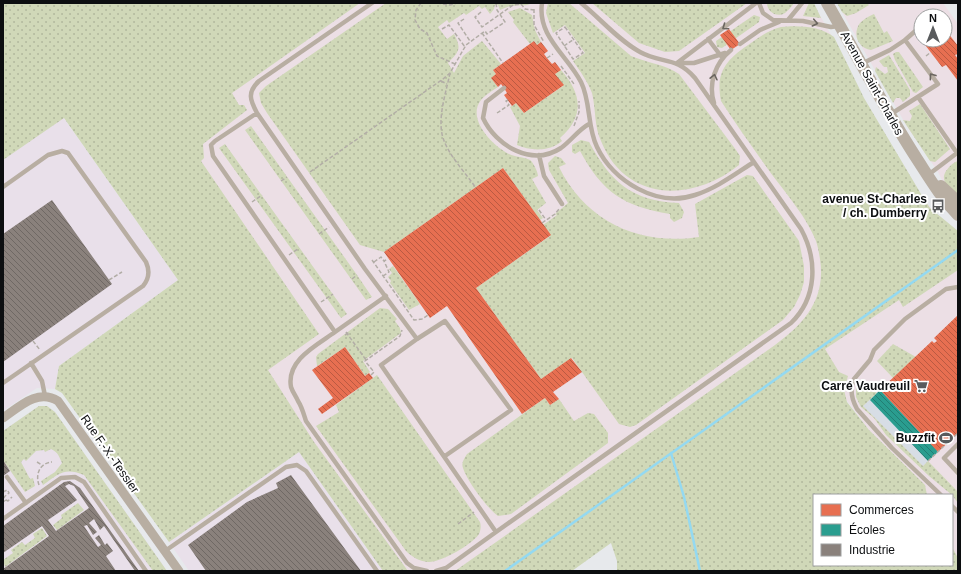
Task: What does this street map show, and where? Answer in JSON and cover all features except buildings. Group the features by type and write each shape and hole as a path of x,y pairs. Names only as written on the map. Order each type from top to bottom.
{"street":[{"name":"Avenue Saint-Charles","path":"827,3 890,115 919,162 942,198 958,215"},
{"name":"Avenue Saint-Charles","path":"928,175 958,202"},
{"path":"3,418 27,401 45,396"},
{"name":"Rue F.-X.-Tessier","path":"45,396 54,399 64,409 179,571"}],"lane":[{"path":"372,3 254,86 250,98 257,113 417,339"},
{"path":"542,3 541,19 545,30 581,83 589,124 597,148 609,165 622,179 645,192 674,197 694,195 723,181 754,162"},
{"path":"581,3 634,49 649,56 677,63 694,64 721,56 731,50 722,58 715,73 712,94 716,108"},
{"path":"677,63 748,11 756,3"},
{"path":"759,3 763,13 768,17 779,20 789,20 831,27 840,25"},
{"path":"740,44 767,26 789,20 802,3"},
{"path":"861,64 890,50 913,33"},
{"path":"708,39 721,56"},
{"path":"890,115 938,84 905,40"},
{"path":"436,571 446,568 764,343 799,316 810,296 813,271 810,248 801,229 695,78 688,70 677,63"},
{"path":"504,88 486,102 483,114 486,123 495,135 511,148 520,153 539,155 553,152 589,124"},
{"path":"918,97 957,153 928,175"},
{"path":"257,113 215,141 211,145 212,153 335,332"},
{"path":"3,187 48,155 62,151 68,153 148,267 148,277 143,286 3,383"},
{"path":"539,155 544,176 562,204"},
{"path":"940,494 892,448 857,409 853,402 851,388 854,379 887,335 905,319 946,289 958,287"},
{"path":"386,296 308,352 295,365 291,379 294,394 299,401 306,421 408,563 414,568 427,571"},
{"path":"445,456 511,410 445,321 381,365 496,532"},
{"path":"31,364 42,381 45,396"},
{"path":"958,444 944,458 958,473"},
{"path":"165,551 286,468 297,465 306,471 377,571"},
{"path":"3,519 61,478 68,476 78,478 84,482 146,571"},
{"path":"7,477 26,503"}],"path":[{"path":"422,3 416,10 414,16 417,25 427,33 437,56 455,64"},
{"path":"437,3 450,5 457,3"},
{"path":"476,188 450,152 443,137 441,123 442,109 450,74 465,47 470,41 482,33 485,32 487,34 505,22 497,10 496,3"},
{"path":"535,3 534,25 544,42"},
{"path":"482,27 500,14 518,4 521,4 528,10 534,10"},
{"path":"481,12 475,17 485,32"},
{"path":"464,19 458,23 470,41"},
{"path":"442,29 449,25 465,47"},
{"path":"565,26 574,40 583,53 573,59 556,33 565,26"},
{"path":"482,33 503,63"},
{"path":"564,46 574,40"},
{"path":"547,58 552,54 555,58"},
{"path":"558,62 575,87"},
{"path":"310,172 450,74"},
{"path":"440,81 448,84"},
{"path":"572,129 579,112 578,95"},
{"path":"497,113 509,106 506,101 508,100"},
{"path":"282,181 287,177"},
{"path":"256,199 262,195"},
{"path":"539,210 546,220"},
{"path":"542,223 555,214"},
{"path":"319,234 324,230"},
{"path":"294,251 299,248"},
{"path":"374,263 381,257 384,261 389,272 383,276"},
{"path":"384,261 388,258"},
{"path":"372,260 414,320 422,319 428,315"},
{"path":"109,280 122,272"},
{"path":"352,279 357,275"},
{"path":"327,298 332,294"},
{"path":"366,360 400,336 402,329 400,326"},
{"path":"350,332 346,335 374,372 371,375"},
{"path":"33,340 44,354"},
{"path":"928,461 958,433"},
{"path":"37,462 42,465"},
{"path":"38,484 38,474 42,465 44,463 52,462"},
{"path":"3,492 7,490 9,493 3,497 6,500"},
{"path":"3,502 6,500 8,501 14,496"},
{"path":"458,524 473,513"}],"shaded area":[{"path":"3,3 813,3 843,56 887,149 941,222 642,458 481,571 383,571"},
{"path":"837,3 943,3 947,8 913,8 913,48 953,48 953,17 958,24 958,197 943,182 938,172 906,125"},
{"path":"63,117 178,280 59,366 55,389 37,388 3,411 3,160"},
{"path":"958,254 958,563 953,556 953,494 911,494 869,430 814,357"},
{"path":"880,390 938,452 923,466 863,406"},
{"path":"39,406 47,406 55,412 167,571 3,571 3,431"},
{"path":"299,452 383,571 189,571 169,542"}],"green space":[{"path":"3,3 360,3 232,93 239,105 244,105 247,110 203,144 204,158 201,161 319,334 268,370 314,442 408,571 383,571 299,452 169,542 62,393 55,389 59,366 178,280 64,118 3,160"},
{"path":"386,3 532,3 527,5 509,6 500,10 498,5 495,5 490,14 485,7 482,9 479,6 466,15 464,13 449,23 447,20 438,27 447,39 454,34 458,43 459,47 457,53 448,63 454,73 463,56 482,41 501,64 493,70 496,74 492,78 498,87 481,100 477,107 479,123 483,131 496,145 509,154 528,159 533,163 538,176 532,179 546,203 537,210 543,218 540,220 503,168 384,252 360,245 267,113 261,103 259,93 266,86"},
{"path":"548,3 569,3 631,56 668,68 679,74 740,156 739,165 721,177 702,186 682,190 662,190 644,186 627,176 612,161 601,141 597,129 592,93 573,61 585,53 565,25 553,33 546,13"},
{"path":"592,3 747,3 679,51 665,52 639,43"},
{"path":"767,3 794,3 785,13 779,15 773,13 769,9"},
{"path":"809,3 814,3 821,18 803,16"},
{"path":"837,3 867,3 869,5 856,13 847,16 842,12"},
{"path":"520,8 532,15 535,30 541,42 537,45 534,41 530,44 513,22 514,20 508,12"},
{"path":"874,14 884,33 887,31 893,41 871,50 866,49 860,43 857,32 860,23"},
{"path":"754,15 760,17 759,22 722,48 717,47 716,41"},
{"path":"781,27 809,27 829,33 834,37 864,98 924,199 930,208 958,231 958,270 903,307 899,300 825,349 839,372 848,376 844,390 847,402 869,430 925,485 927,494 813,494 813,566 953,566 953,549 958,558 958,571 617,571 617,561 611,543 572,571 455,571 786,337 796,328 811,309 820,286 821,273 816,241 791,199 733,120 721,101 720,82 729,60 758,38"},
{"path":"899,52 923,87 916,93 913,92 895,60 893,54"},
{"path":"889,55 910,90 910,96 903,102 900,98 896,98 893,103 875,71 876,67 885,74 888,72 887,67 884,67 879,61"},
{"path":"561,70 568,79 577,96 578,105 574,121 560,138 562,141 557,145 546,149 534,149 517,145 520,126 510,107 516,103 524,113 563,86 555,74"},
{"path":"920,104 950,149 935,162 930,161 903,120 910,121 912,116 909,111"},
{"path":"251,126 372,297 366,300 245,130"},
{"path":"581,140 589,142 606,168 624,187 648,198 679,203 684,212 682,218 674,222 670,218 670,214 639,207 616,195 597,177 580,151 575,154 572,152 572,145"},
{"path":"225,144 347,314 341,318 219,148"},
{"path":"555,156 561,158 566,164 559,167 570,186 584,202 600,216 617,226 656,238 677,239 699,237 695,204 747,175 753,176 799,241 804,266 804,282 794,307 783,320 636,425 630,427 619,424 572,358 541,379 476,288 550,236 543,225 557,215 555,214 568,203 549,170 548,163"},
{"path":"958,161 958,197 945,182 944,175 947,169"},
{"path":"393,266 420,304 409,310 390,283 391,281 388,277 392,273 389,269"},
{"path":"380,308 388,309 397,319 395,321 400,328 401,333 363,361 370,372 365,376 345,347 317,366 316,357 318,354"},
{"path":"893,344 916,357 893,378 877,361"},
{"path":"377,375 480,522 480,531 476,538 463,548 440,559 428,562 416,558 406,551 316,426 339,412 336,405"},
{"path":"860,382 877,393 863,406 923,466 928,461 958,492 958,503 953,494 951,494 929,476 886,435 874,418 861,407 856,397 856,385"},
{"path":"545,398 550,405 559,399 574,421 588,413 594,414 608,433 608,443 511,514 498,516 473,487 465,474 462,464 463,461 467,454"},
{"path":"39,406 47,406 55,412 167,571 153,571 84,475 66,472 58,475 43,485 41,481 55,472 62,463 57,454 51,449 45,452 44,450 36,451 26,461 24,459 21,462 30,479 33,478 35,486 25,492 3,460 3,431"},
{"path":"78,503 84,510 57,530 53,525 62,518 61,515"},
{"path":"42,528 47,536 5,567 3,560 13,553 11,550 22,542 25,545 35,538 33,534"}],"waterway":[{"path":"505,571 958,250"},
{"path":"671,453 684,497 700,571"}],"place":[{"name":"avenue St-Charles / ch. Dumberry","path":"938,206"},
{"name":"Carré Vaudreuil","path":"921,386"},
{"name":"Buzzfit","path":"946,438"}]}
